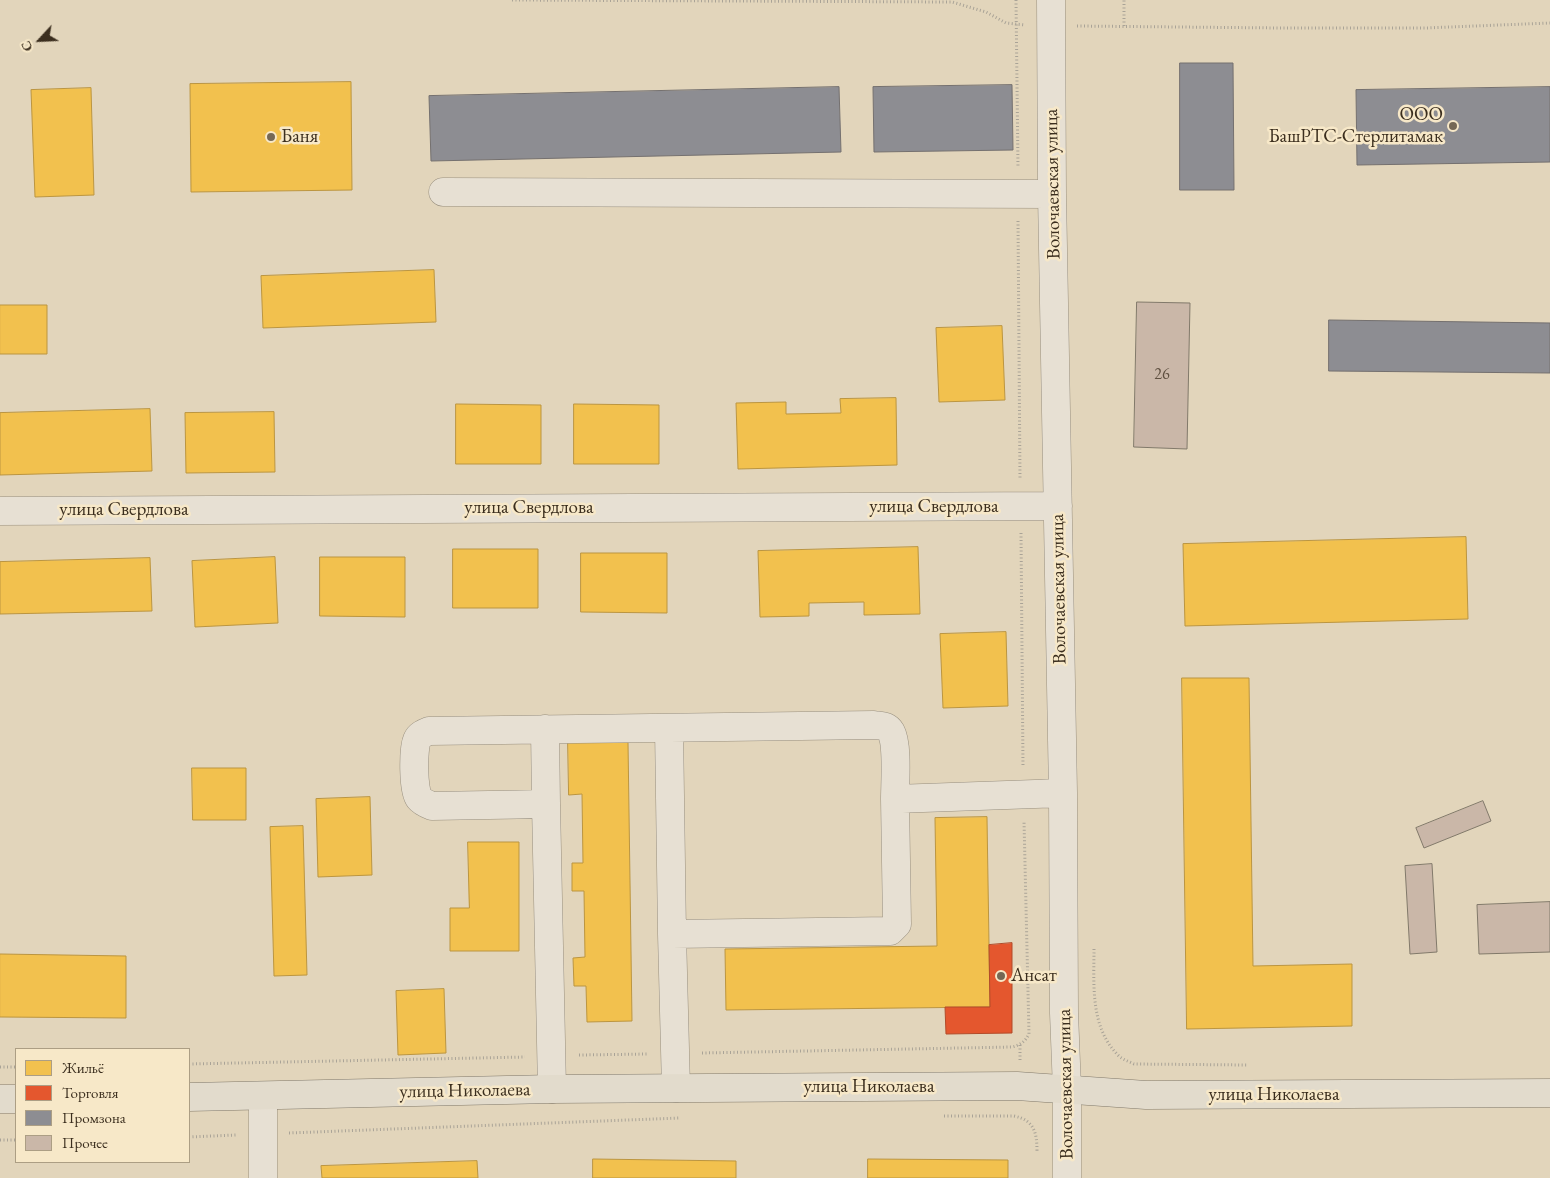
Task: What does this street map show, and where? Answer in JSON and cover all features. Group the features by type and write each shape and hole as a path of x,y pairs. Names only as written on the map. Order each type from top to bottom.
{"main road":[{"name":"улица Николаева","path":"190,1097 552,1089 1017,1086 1146,1095 1550,1094"},
{"path":"0,1099 15,1099"}],"street":[{"name":"Волочаевская улица","path":"1051,0 1052,194 1063,793 1067,1178"},
{"path":"443,192 1052,194"},
{"name":"улица Свердлова","path":"0,511 1058,506"},
{"path":"546,804 432,806 424,803 415,792 415,746 417,739 423,733 429,731 545,729 874,725 885,726 891,731 894,741 897,924 890,930 672,934"},
{"path":"669,728 676,1088"},
{"path":"545,729 552,1089"},
{"path":"895,799 1063,793"},
{"path":"263,1096 263,1178"}],"path":[{"path":"512,0 952,2 986,12 1006,23 1033,26"},
{"path":"190,1064 1002,1047 1020,1045 1026,1040 1029,1034 1024,795 1016,0"},
{"path":"1124,0 1124,26"},
{"path":"1074,26 1425,28 1550,23"},
{"path":"1094,945 1094,994 1098,1018 1101,1030 1118,1056 1134,1064 1252,1064"},
{"path":"1020,1045 1020,1064"},
{"path":"0,1067 15,1067"},
{"path":"935,1116 1014,1116 1023,1118 1032,1126 1037,1135 1037,1161"},
{"path":"190,1137 688,1118"},
{"path":"0,1140 15,1140"}],"building: Жильё":[{"name":"Баня","path":"351,82 352,190 191,192 190,84"},
{"path":"91,88 94,195 35,197 31,90"},
{"path":"434,270 436,322 263,328 261,276"},
{"path":"0,305 47,305 47,354 0,354"},
{"path":"1002,326 1005,400 939,402 936,328"},
{"path":"896,398 897,465 738,469 736,403 786,402 786,414 841,413 840,399"},
{"path":"456,404 541,405 541,464 456,464"},
{"path":"574,404 659,405 659,464 574,464"},
{"path":"150,409 152,471 0,475 0,413"},
{"path":"274,412 275,472 186,473 185,413"},
{"path":"1466,537 1468,619 1185,626 1183,544"},
{"path":"918,547 920,614 864,615 864,602 809,603 809,616 760,617 758,551"},
{"path":"453,549 538,549 538,608 453,608"},
{"path":"581,553 667,553 667,613 581,612"},
{"path":"275,557 278,623 195,627 192,561"},
{"path":"320,557 405,557 405,617 320,616"},
{"path":"150,558 152,611 0,614 0,562"},
{"path":"1006,632 1008,706 943,708 940,634"},
{"path":"1182,678 1249,678 1253,966 1352,964 1352,1026 1187,1029"},
{"path":"568,742 628,742 632,1021 587,1022 586,986 574,986 573,958 585,957 584,891 572,891 572,863 583,863 582,794 569,795"},
{"path":"192,768 246,768 246,820 193,820"},
{"path":"370,797 372,875 318,877 316,799"},
{"path":"987,817 990,1007 726,1010 725,949 937,946 935,818"},
{"path":"303,826 307,975 274,976 270,827"},
{"path":"468,842 519,842 519,951 450,951 450,908 469,908"},
{"path":"0,954 126,956 126,1018 0,1017"},
{"path":"444,989 446,1053 398,1055 396,991"},
{"path":"593,1159 736,1161 736,1178 593,1178"},
{"path":"868,1159 1008,1160 1008,1178 868,1178"},
{"path":"477,1161 478,1178 322,1178 321,1166"}],"building: Торговля":[{"name":"Ансат","path":"1012,943 1012,1033 946,1034 945,1007 990,1007 989,945"}],"building: Промзона":[{"path":"1180,63 1233,63 1234,190 1180,190"},
{"path":"1012,85 1013,150 874,152 873,87"},
{"path":"839,87 841,152 431,161 429,96"},
{"name":"ООО БашРТС-Стерлитамак","path":"1550,87 1550,162 1357,165 1356,90"},
{"path":"1329,320 1550,323 1550,373 1329,371"}],"building: Прочее":[{"path":"1137,302 1190,303 1187,449 1134,447"},
{"path":"1483,801 1491,821 1424,848 1416,828"},
{"path":"1432,864 1437,952 1410,954 1405,866"},
{"path":"1550,902 1550,952 1479,954 1477,905"}],"place":[{"name":"ООО БашРТС-Стерлитамак","path":"1453,126"},
{"name":"Баня","path":"271,137"},
{"name":"Ансат","path":"1001,976"}]}
